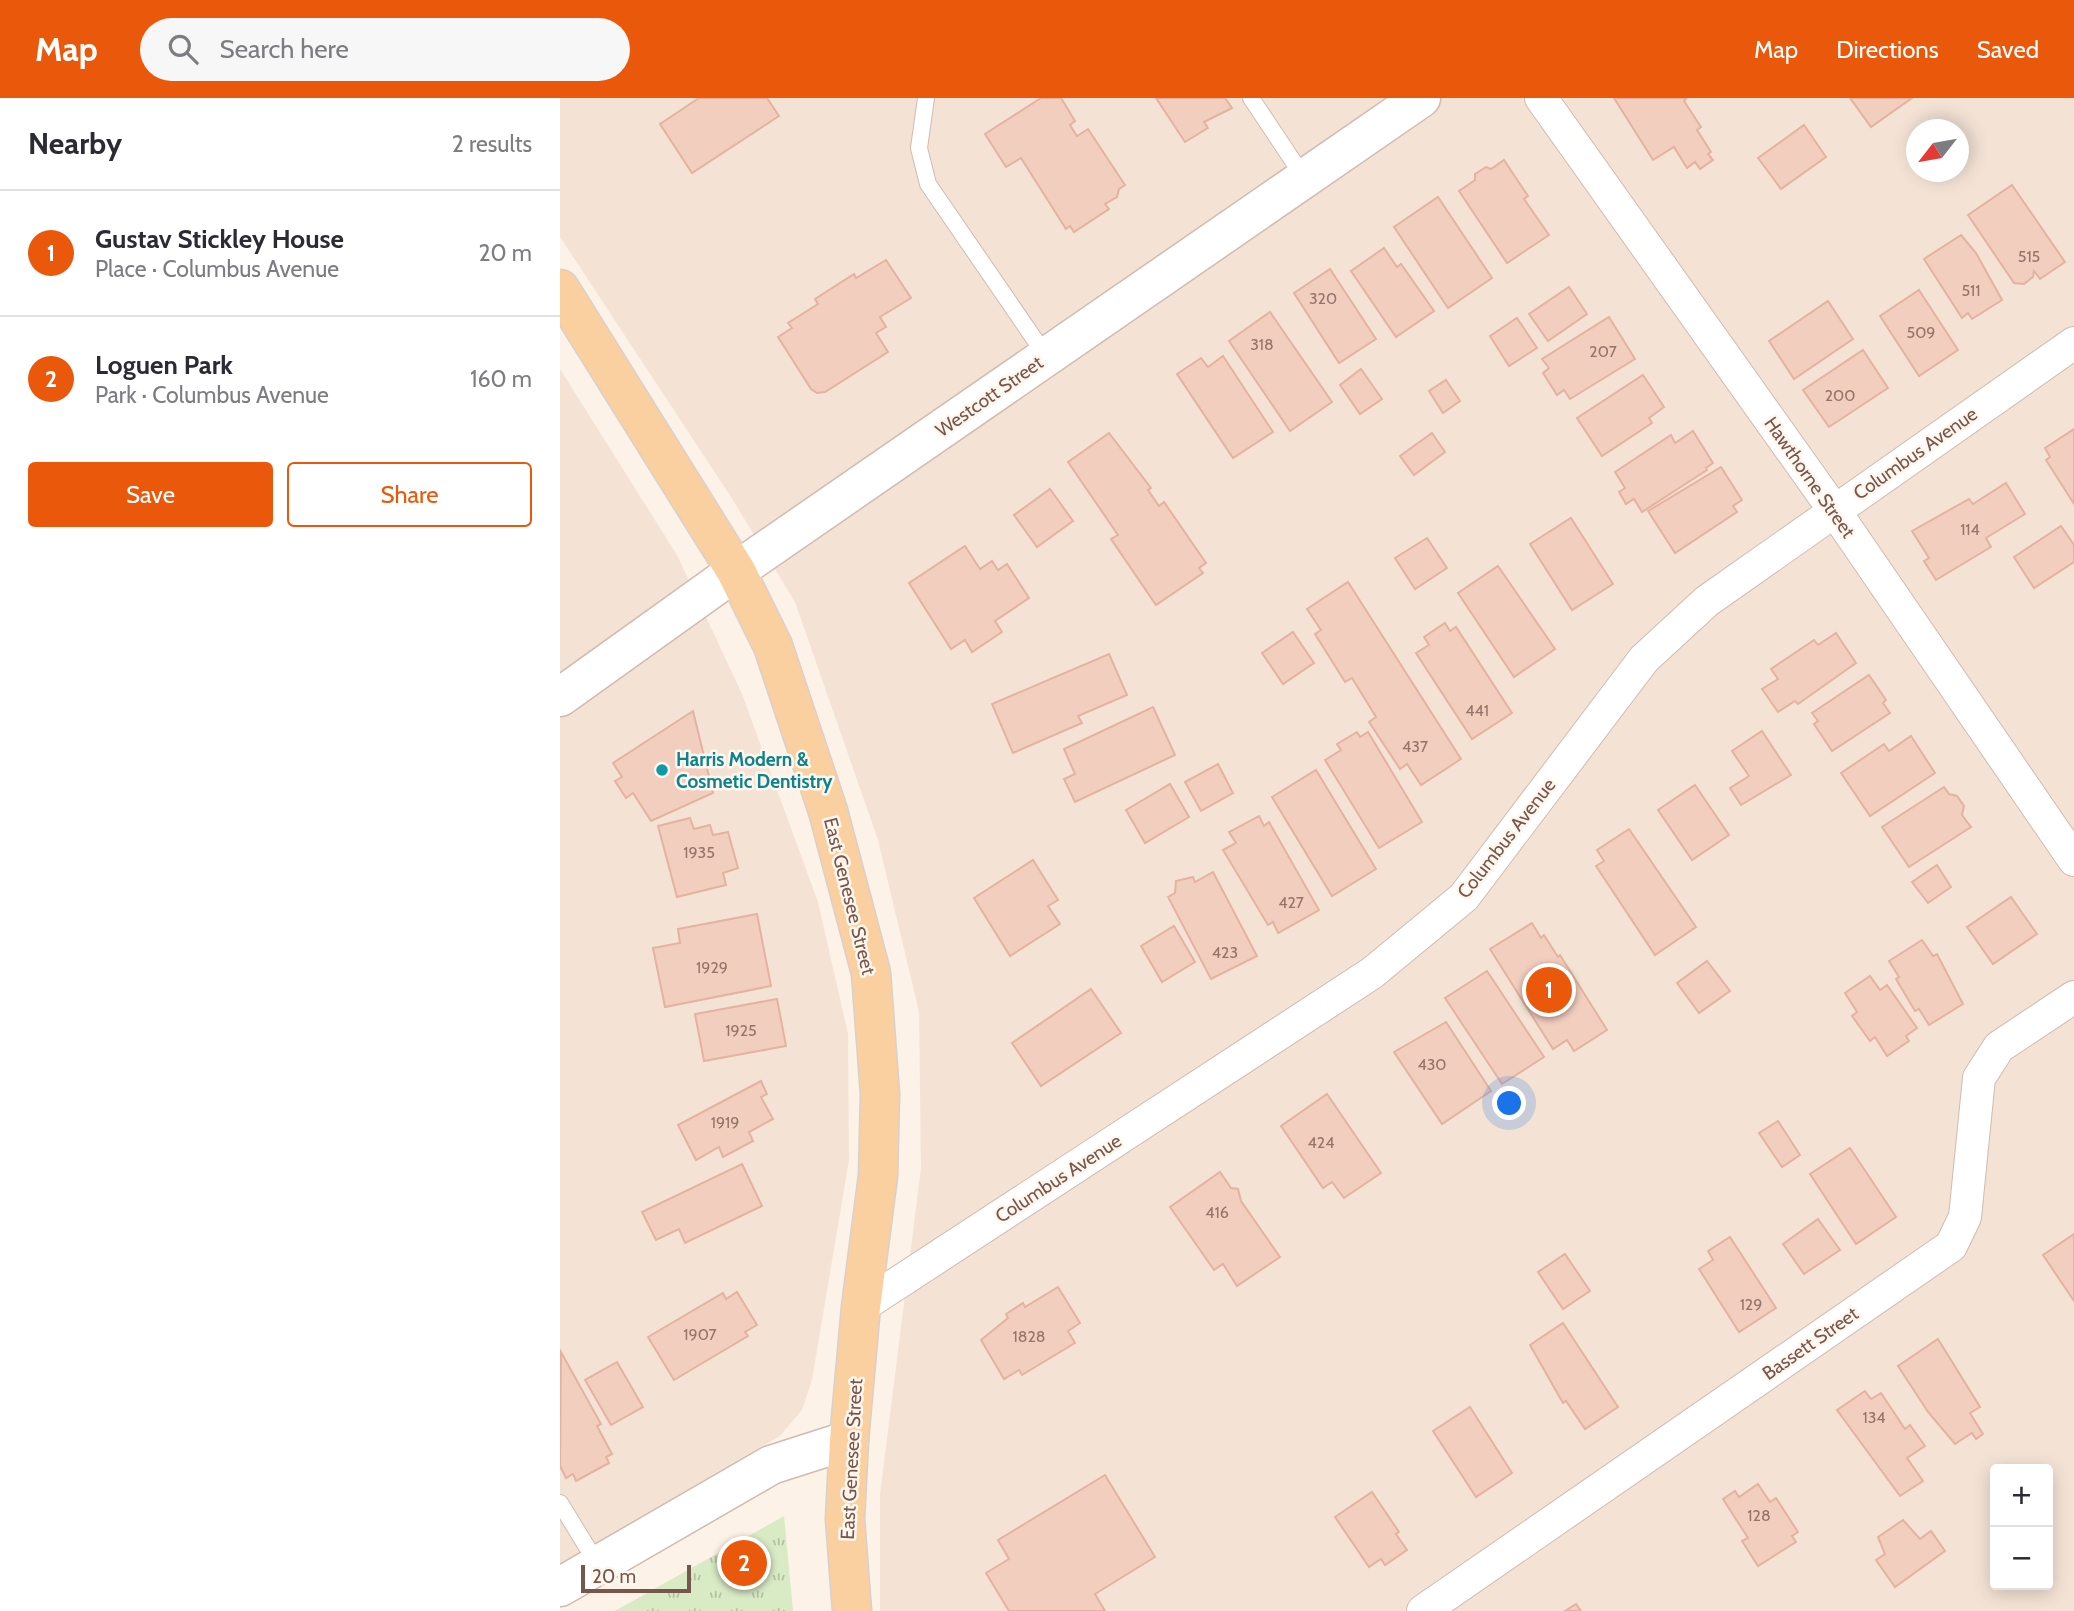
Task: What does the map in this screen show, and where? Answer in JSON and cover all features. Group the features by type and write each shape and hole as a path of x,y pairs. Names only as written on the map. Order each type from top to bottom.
{"main road":[{"name":"East Genesee Street","path":"562,297 736,571 773,646 828,811 871,973 880,1094 877,1176 860,1307 849,1440 845,1519 852,1611"}],"street":[{"name":"Westcott Street","path":"560,697 736,571 1422,98"},
{"name":"Hawthorne Street","path":"1541,98 1834,510 2074,860"},
{"name":"Columbus Avenue","path":"860,1307 1372,973 1464,897 1644,659 1707,601 2074,343"},
{"name":"Bassett Street","path":"1423,1611 1951,1246 1965,1217 1979,1078 1999,1046 2074,997"},
{"path":"560,1587 771,1465 849,1440"}],"lane":[{"path":"926,98 919,148 928,184 1046,356"},
{"path":"1251,98 1305,179"},
{"path":"560,1503 598,1565"}],"shaded area":[{"path":"560,98 2074,98 2074,1611 880,1611 880,1494 921,1168 919,1012 878,840 795,602 731,497 560,237"},
{"path":"560,369 677,555 742,694 818,902 848,1034 849,1160 812,1380 802,1410 780,1436 560,1564"}],"green space":[{"path":"784,1516 793,1611 615,1611"}],"building":[{"path":"699,98 767,98 779,116 692,173 660,124"},
{"path":"1041,98 1061,98 1075,121 1070,125 1077,136 1088,129 1125,185 1119,189 1117,197 1105,204 1109,209 1074,232 1070,226 1066,229 1021,158 1006,167 985,134"},
{"path":"1156,98 1225,98 1232,108 1204,122 1208,128 1185,142"},
{"path":"1614,98 1687,98 1684,101 1701,127 1697,130 1713,160 1700,169 1695,162 1687,168 1674,147 1653,160"},
{"path":"1850,98 1912,98 1871,127"},
{"path":"1804,125 1826,157 1781,189 1758,158"},
{"path":"1504,160 1528,196 1524,199 1549,235 1507,263 1459,191 1475,180 1475,174 1486,167 1491,169"},
{"path":"2012,185 2065,262 2040,279 2034,271 2033,277 2024,284 2014,283 1968,215"},
{"path":"1438,197 1492,278 1448,308 1394,227"},
{"path":"1961,235 1976,253 2002,300 1972,319 1968,313 1962,318 1924,259"},
{"path":"1384,248 1397,267 1401,264 1434,311 1396,337 1351,271"},
{"path":"886,260 911,298 880,317 886,327 876,333 888,352 825,392 817,393 811,389 778,337 792,328 788,323 818,304 815,299 854,274 856,278"},
{"path":"1330,269 1376,339 1339,363 1294,293"},
{"path":"1569,287 1587,314 1548,341 1529,314"},
{"path":"1919,290 1958,350 1919,376 1880,316"},
{"path":"1828,301 1853,339 1794,379 1769,341"},
{"path":"1270,312 1332,402 1290,431 1229,341"},
{"path":"1609,317 1635,359 1570,399 1564,390 1557,395 1543,373 1549,368 1542,359"},
{"path":"1517,318 1537,348 1509,366 1490,336"},
{"path":"1863,350 1888,388 1829,427 1803,390"},
{"path":"1223,356 1273,432 1233,458 1177,374 1201,358 1208,367"},
{"path":"1361,369 1382,399 1360,414 1340,385"},
{"path":"1643,375 1664,407 1649,418 1652,423 1602,456 1577,418"},
{"path":"1446,380 1460,401 1443,413 1429,391"},
{"path":"2074,429 2074,504 2046,460 2050,457 2045,448"},
{"path":"1693,431 1713,463 1707,470 1642,512 1634,499 1626,504 1619,492 1625,488 1615,472 1671,435 1675,443"},
{"path":"1109,433 1151,488 1148,490 1159,506 1164,502 1206,563 1199,568 1203,573 1156,605 1111,539 1118,535 1068,462"},
{"path":"1432,433 1445,452 1414,475 1400,456"},
{"path":"1721,467 1742,500 1733,506 1737,512 1675,553 1648,511"},
{"path":"2006,483 2025,514 1986,538 1991,547 1936,580 1924,561 1929,558 1912,531 1969,499 1973,504"},
{"path":"1050,489 1073,521 1037,547 1014,515"},
{"path":"1571,518 1613,584 1572,610 1530,544"},
{"path":"2061,526 2074,545 2074,562 2034,588 2014,557"},
{"path":"1427,538 1447,568 1415,589 1395,558"},
{"path":"965,546 980,569 992,561 998,570 1007,564 1029,598 995,621 1002,632 972,652 965,640 951,649 909,583"},
{"path":"1498,566 1555,649 1514,677 1458,593"},
{"path":"1348,582 1461,759 1421,785 1407,764 1400,769 1369,722 1376,717 1352,678 1345,682 1315,634 1321,630 1307,609"},
{"path":"1445,623 1450,631 1456,627 1512,713 1472,739 1416,653 1429,645 1424,637"},
{"path":"1293,632 1314,663 1283,684 1262,653"},
{"path":"1836,633 1856,663 1798,704 1795,701 1778,712 1762,689 1778,679 1771,669 1814,640 1818,645"},
{"path":"1109,654 1127,695 1078,716 1082,723 1013,753 992,704"},
{"path":"1869,675 1886,700 1883,703 1890,713 1832,751 1814,724 1818,721 1812,713"},
{"path":"1153,707 1175,755 1075,802 1064,779 1075,774 1064,749"},
{"name":"Harris Modern & Cosmetic Dentistry","path":"693,711 713,793 651,821 633,793 626,798 615,781 622,777 613,763"},
{"path":"1762,731 1791,775 1741,805 1730,788 1749,776 1732,751"},
{"path":"1357,732 1360,737 1368,732 1422,822 1379,848 1325,760 1341,750 1337,744"},
{"path":"1911,736 1935,773 1870,816 1841,773 1884,744 1889,751"},
{"path":"1218,764 1233,793 1201,811 1185,782"},
{"path":"1316,770 1376,869 1332,896 1272,797"},
{"path":"1170,784 1189,817 1145,843 1126,810"},
{"path":"1695,785 1729,835 1692,860 1658,810"},
{"path":"1944,787 1949,794 1957,796 1964,806 1962,815 1971,827 1909,867 1882,827"},
{"path":"1259,816 1264,826 1269,822 1319,910 1278,933 1273,922 1268,925 1223,850 1236,843 1229,832"},
{"path":"690,818 694,829 710,825 713,835 728,832 738,868 723,873 726,885 677,897 658,826"},
{"path":"1629,829 1696,927 1655,955 1596,866 1604,861 1597,850"},
{"path":"1033,860 1058,900 1048,906 1060,924 1010,956 974,898"},
{"path":"1937,865 1951,887 1928,903 1912,882"},
{"path":"1213,872 1257,956 1211,979 1168,897 1175,893 1176,881 1193,877 1195,882"},
{"path":"2011,897 2037,934 1993,964 1967,927"},
{"path":"757,914 771,986 665,1007 653,948 680,943 678,929"},
{"path":"1532,923 1541,938 1544,935 1558,957 1560,955 1607,1030 1574,1051 1567,1040 1553,1049 1490,949"},
{"path":"1174,926 1195,962 1162,982 1141,946"},
{"path":"1922,940 1933,956 1937,954 1963,1004 1929,1025 1919,1009 1915,1011 1889,961"},
{"path":"1707,961 1730,991 1699,1013 1677,983"},
{"path":"1487,971 1544,1057 1502,1084 1445,998"},
{"path":"1870,976 1880,990 1887,985 1917,1028 1906,1036 1909,1041 1887,1056 1875,1037 1870,1041 1852,1016 1857,1012 1845,993"},
{"path":"1091,989 1121,1033 1041,1086 1012,1043"},
{"path":"777,999 786,1046 704,1061 695,1014"},
{"path":"1446,1022 1491,1091 1442,1124 1394,1052"},
{"path":"761,1081 767,1094 761,1097 773,1119 749,1132 753,1141 723,1157 719,1147 696,1160 678,1125"},
{"path":"1327,1094 1381,1173 1344,1198 1332,1182 1323,1188 1281,1126"},
{"path":"1778,1121 1800,1155 1782,1167 1759,1133"},
{"path":"1850,1148 1896,1217 1856,1244 1810,1174"},
{"path":"742,1164 762,1206 685,1243 679,1229 656,1240 642,1212"},
{"path":"1220,1172 1231,1188 1238,1189 1241,1201 1280,1257 1237,1286 1223,1264 1214,1270 1170,1207"},
{"path":"1818,1219 1840,1250 1804,1274 1783,1244"},
{"path":"2074,1234 2074,1301 2043,1255"},
{"path":"1730,1237 1776,1308 1739,1332 1699,1269 1713,1260 1708,1251"},
{"path":"1565,1254 1590,1291 1563,1309 1538,1272"},
{"path":"1058,1287 1080,1323 1068,1331 1075,1343 1022,1375 1019,1370 1004,1379 981,1340 1008,1318 1006,1314 1023,1303 1025,1307"},
{"path":"737,1292 757,1325 745,1332 748,1336 674,1380 648,1337 723,1293 726,1299"},
{"path":"1563,1323 1618,1407 1585,1429 1566,1401 1563,1403 1530,1345"},
{"path":"1938,1339 1980,1407 1970,1413 1983,1434 1976,1439 1972,1433 1955,1444 1928,1412 1898,1366"},
{"path":"561,1352 601,1424 597,1426 612,1454 606,1457 609,1463 576,1481 573,1474 566,1478 560,1466"},
{"path":"617,1362 643,1407 611,1425 585,1380"},
{"path":"1865,1391 1871,1399 1881,1393 1905,1429 1910,1425 1925,1446 1907,1458 1923,1481 1900,1496 1837,1410"},
{"path":"1470,1407 1512,1473 1476,1497 1433,1431"},
{"path":"1105,1475 1155,1557 1095,1594 1105,1611 1009,1611 986,1573 1009,1559 998,1540"},
{"path":"1758,1484 1770,1502 1776,1498 1798,1532 1792,1536 1796,1542 1758,1566 1742,1541 1748,1538 1723,1499 1735,1491 1739,1497"},
{"path":"1372,1492 1399,1532 1396,1534 1407,1550 1385,1565 1381,1559 1369,1567 1335,1517"},
{"path":"1903,1520 1920,1539 1931,1531 1945,1551 1895,1587 1876,1560 1885,1554 1878,1537"},
{"path":"1576,1604 1581,1611 1565,1611"}],"place":[{"name":"Harris Modern & Cosmetic Dentistry","path":"662,770"},
{"name":"Gustav Stickley House","path":"1549,990"},
{"name":"Loguen Park","path":"744,1563"}]}
